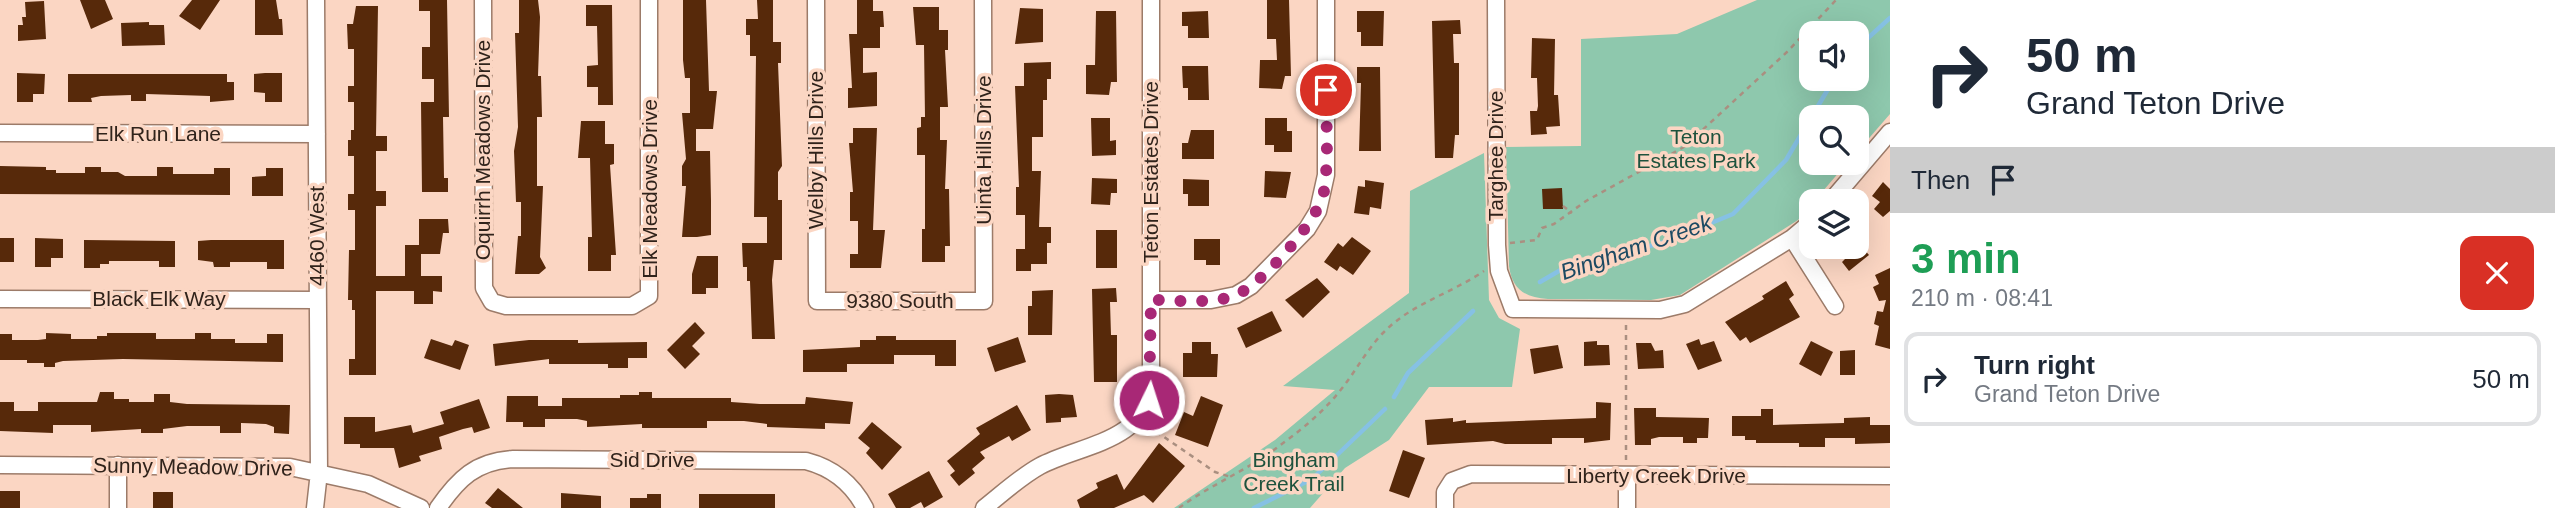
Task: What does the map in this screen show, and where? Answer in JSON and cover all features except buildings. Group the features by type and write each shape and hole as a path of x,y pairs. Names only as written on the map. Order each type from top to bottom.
{"street":[{"name":"4460 West","path":"315,508 319,472 316,0"},
{"name":"Oquirrh Meadows Drive","path":"483,0 484,284 489,298"},
{"name":"Elk Meadows Drive","path":"489,298 496,304 506,306 632,306 649,296 649,0"},
{"name":"Welby Hills Drive","path":"816,0 817,301"},
{"name":"Uinta Hills Drive","path":"983,0 984,301"},
{"name":"Teton Estates Drive","path":"1137,418 1149,400 1152,386 1151,0"},
{"path":"1151,300 1211,300 1236,295 1251,286 1307,229 1318,211 1326,175 1326,0"},
{"name":"Targhee Drive","path":"1496,0 1497,245 1499,271 1513,309 1626,311"},
{"path":"1841,189 1890,132"},
{"name":"Elk Run Lane","path":"0,133 317,134"},
{"path":"1626,311 1660,310 1685,303 1799,232"},
{"path":"1792,238 1835,306"},
{"name":"Black Elk Way","path":"0,299 317,300"},
{"name":"9380 South","path":"817,301 984,301"},
{"path":"984,508 1032,471 1059,457 1110,441 1137,418"},
{"name":"Sid Drive","path":"438,508 452,487 469,471 490,462 513,459 806,461 827,468 845,480 865,508"},
{"name":"Sunny Meadow Drive","path":"0,465 253,465 319,472 368,484 421,508"},
{"path":"118,465 118,508"},
{"path":"1626,472 1627,508"},
{"name":"Liberty Creek Drive","path":"1445,508 1448,486 1463,475 1626,472 1890,476"}],"path":[{"path":"1509,243 1537,240 1542,228 1572,213 1637,171 1684,147 1787,52 1836,0"},
{"path":"1563,206 1572,213"},
{"path":"1179,508 1233,477 1279,446 1317,414 1337,395 1371,347 1394,323 1486,271"},
{"path":"1626,311 1626,472"},
{"path":"1137,418 1215,472 1233,477"}],"green space":[{"name":"Teton Estates Park","path":"1757,0 1890,0 1890,114 1869,138 1869,105 1799,105 1799,175 1837,175 1825,189 1799,189 1798,220 1680,295 1651,300 1533,297 1521,291 1513,281 1509,266 1506,147 1581,146 1581,39 1677,34"},
{"name":"Bingham Creek Trail","path":"1484,153 1489,300 1499,318 1520,329 1512,387 1429,387 1389,440 1345,468 1310,508 1174,508 1275,440 1335,390 1283,386 1409,293 1410,191"}],"waterway":[{"name":"Bingham Creek","path":"1869,37 1890,18"},
{"name":"Bingham Creek","path":"1540,282 1564,268 1665,242 1733,214 1786,160 1827,91"},
{"name":"Bingham Creek","path":"1394,397 1408,373 1473,311"},
{"name":"Bingham Creek","path":"1254,508 1312,479 1385,409"}],"route":[{"path":"1149,400 1152,386 1151,300 1211,300 1236,295 1251,286 1307,229 1318,211 1324,194 1326,175 1326,90"}]}
